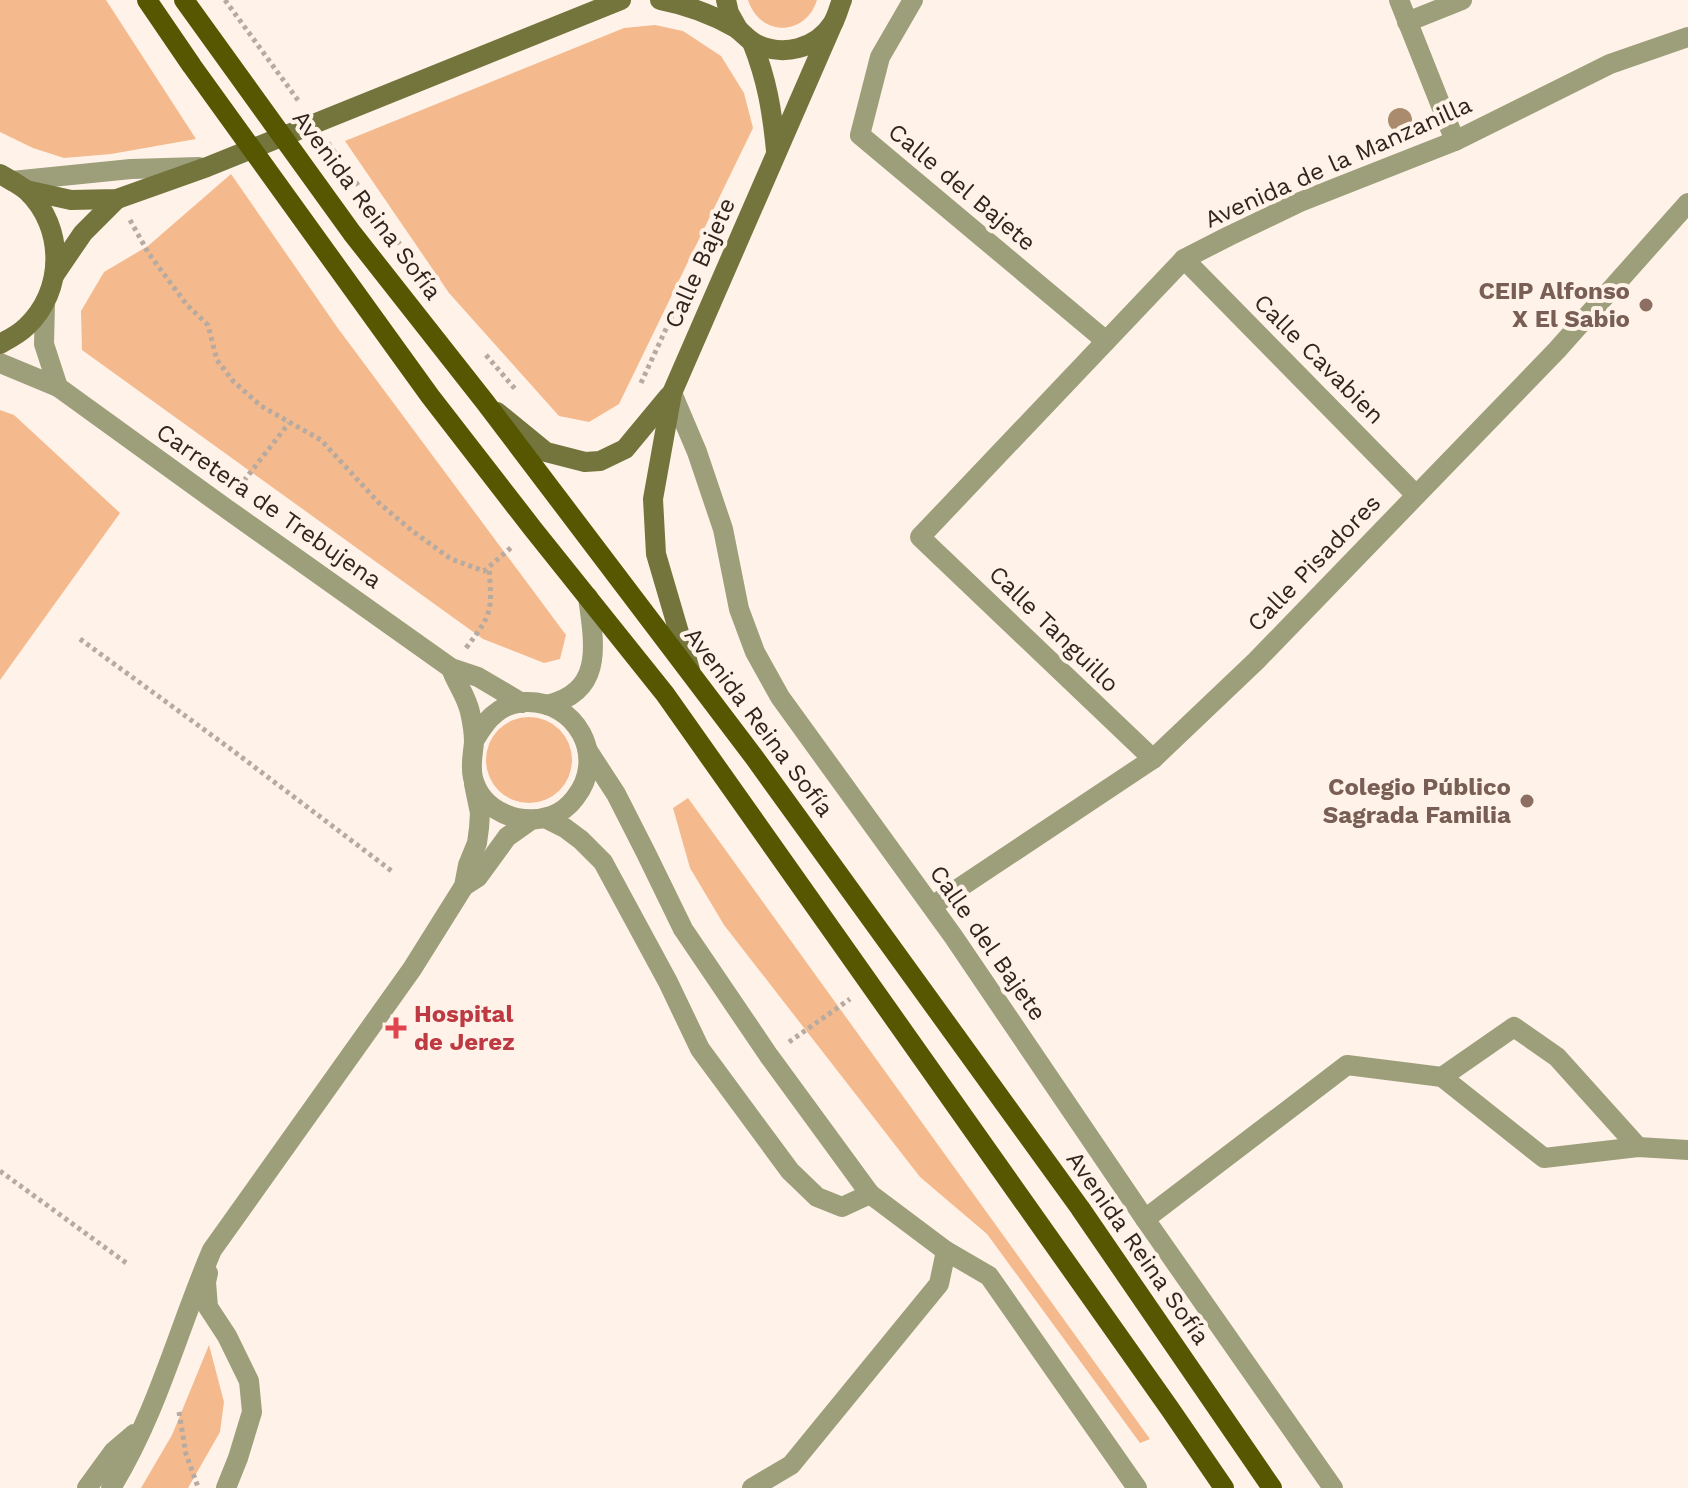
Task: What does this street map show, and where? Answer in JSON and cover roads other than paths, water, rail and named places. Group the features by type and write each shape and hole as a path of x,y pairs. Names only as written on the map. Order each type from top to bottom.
{"main road":[{"path":"147,0 430,396 674,706 1224,1488"},
{"name":"Avenida Reina Sofía","path":"184,0 352,233 485,402 754,757 1080,1208 1272,1488"},
{"path":"8,178 71,200 117,199 207,167 621,0"},
{"path":"660,0 701,11 770,49 788,51 806,46 822,36 839,6"},
{"name":"Calle Bajete","path":"726,0 729,13 764,73 773,112 776,154"},
{"name":"Calle Bajete","path":"672,393 839,6"},
{"path":"8,178 45,214 55,243 55,274"},
{"path":"0,344 26,327 45,303 55,274 83,233 117,199"},
{"path":"485,402 546,452 585,462 600,461 625,449 672,393"},
{"path":"672,393 653,499 656,554 692,674"}],"street":[{"name":"Calle del Bajete","path":"913,0 880,57 860,135 1106,341"},
{"path":"1399,0 1455,141"},
{"path":"1407,22 1462,0"},
{"name":"Avenida de la Manzanilla","path":"920,537 1184,259 1300,202 1455,141 1610,64 1688,37"},
{"path":"8,178 207,167"},
{"name":"Calle Pisadores","path":"932,906 1153,759 1256,661 1557,350 1688,203"},
{"name":"Calle Cavabien","path":"1184,259 1416,495"},
{"path":"45,303 44,344 58,387"},
{"name":"Carretera de Trebujena","path":"0,363 58,387 451,668 478,677 522,703 547,705"},
{"name":"Calle del Bajete","path":"672,393 697,452 723,529 739,609 755,652 780,697 932,906 1333,1488"},
{"name":"Calle Tanguillo","path":"920,537 1153,759"},
{"path":"547,705 575,694 586,681 595,651 588,597"},
{"name":"Carretera de Trebujena","path":"451,668 467,699 474,741 471,761 473,780 480,813 477,843 464,886"},
{"path":"474,741 483,724 497,711 522,703"},
{"path":"547,705 570,717 582,733 588,751 616,794 683,929 769,1056 870,1194 946,1251 989,1276 1137,1488"},
{"path":"473,780 483,797 497,811 515,819 554,816 570,805 582,789 588,771 588,751"},
{"path":"111,1488 157,1398 194,1291 212,1250 412,969 464,886 478,877 507,837 538,819 565,828 603,862 668,982 700,1049 790,1171 817,1197 842,1207 870,1194"},
{"path":"1442,1077 1514,1027 1557,1057 1638,1147"},
{"path":"1145,1219 1347,1065 1442,1077 1544,1158 1638,1147 1688,1150"},
{"path":"212,1250 206,1282 208,1307 227,1336 249,1381 252,1412 226,1488"},
{"path":"752,1488 791,1465 939,1284 946,1251"},
{"path":"87,1488 114,1451 143,1426"}],"place":[{"name":"CEIP Alfonso X El Sabio","path":"1646,305"},
{"name":"Colegio Público Sagrada Familia","path":"1527,801"},
{"name":"Hospital de Jerez","path":"396,1028"}]}
